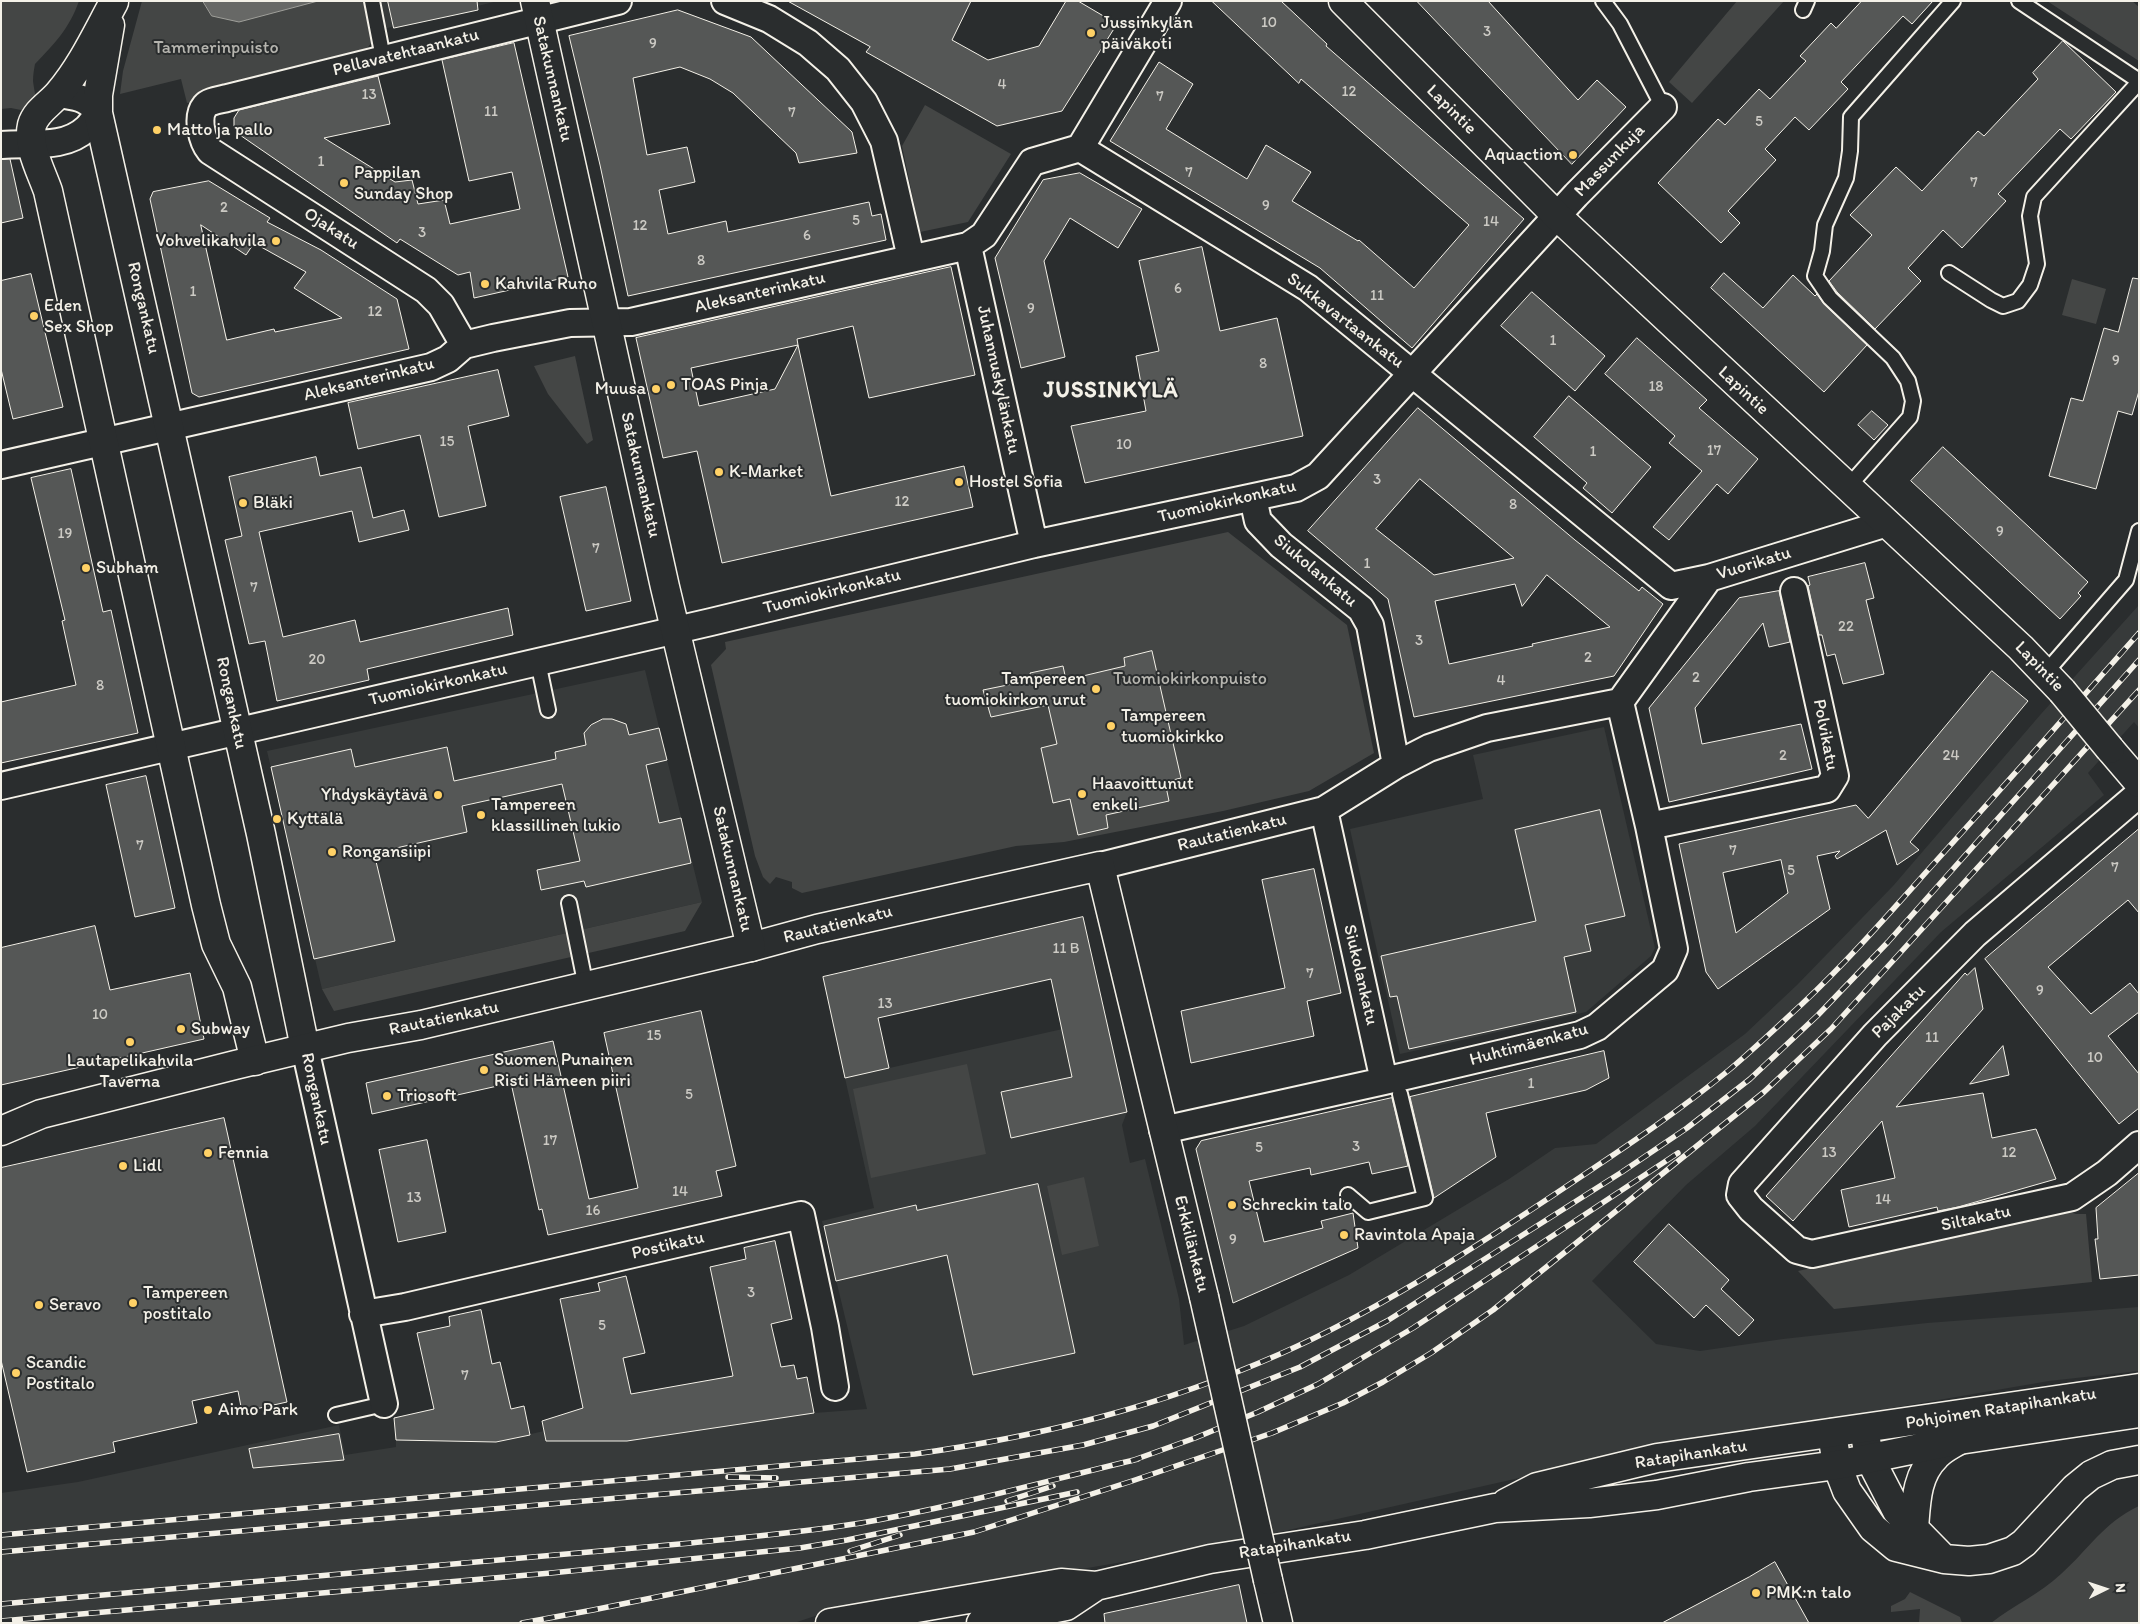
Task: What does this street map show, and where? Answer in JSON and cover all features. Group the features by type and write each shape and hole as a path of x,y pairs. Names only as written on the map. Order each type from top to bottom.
{"main road":[{"name":"Lapintie","path":"1343,1 1557,216 2054,681 2138,783"},
{"name":"Rongankatu","path":"115,2 77,69 58,94 38,112 32,125 16,144 48,191 216,944 237,987 255,1061"},
{"name":"Rongankatu","path":"115,2 98,95 98,112 238,732 305,1048"},
{"name":"Satakunnankatu","path":"537,11 675,630 751,947"},
{"name":"Rautatienkatu","path":"1,1131 42,1114 305,1048 421,1025 751,947 817,929 1100,866"},
{"name":"Erkkilänkatu","path":"1100,866 1204,1297 1278,1623"},
{"name":"Rautatienkatu","path":"1,1114 42,1114"},
{"name":"Pohjoinen Ratapihankatu","path":"1864,1429 2139,1388"},
{"name":"Pohjoinen Ratapihankatu","path":"1869,1457 1958,1440 2139,1413"},
{"name":"Ratapihankatu","path":"1496,1508 1537,1487 1657,1458 1864,1429"},
{"path":"1864,1429 1869,1457 1897,1511 1944,1559"},
{"path":"1832,1433 1837,1465 1847,1491 1872,1528 1896,1547 1944,1559 1969,1561 1990,1559 2013,1551 2024,1543 2075,1488 2091,1475 2112,1465 2139,1460"},
{"path":"1914,1529 1918,1485 1925,1470 1936,1455 1958,1440"},
{"name":"Ratapihankatu","path":"830,1623 1061,1583 1096,1586 1210,1558 1365,1535 1496,1508 1589,1503 1657,1495 1749,1477 1837,1465 1869,1457"},
{"name":"Ratapihankatu","path":"981,1623 1066,1606 1096,1586"}],"street":[{"name":"Pellavatehtaankatu","path":"201,115 204,106 209,103 383,58 537,11 618,1"},
{"path":"725,1 770,19 808,43 838,69 864,102 884,141 911,258"},
{"path":"968,246 984,235 1032,162 1080,148 1168,1"},
{"path":"16,144 44,144 69,139 86,129 98,112 89,100 58,94"},
{"name":"Massunkuja","path":"1557,216 1663,107"},
{"name":"Ojakatu","path":"201,115 206,144 210,151 426,290 441,305 464,345"},
{"name":"Sukkavartaankatu","path":"1080,148 1308,288 1671,586 1709,578"},
{"name":"Tuomiokirkonkatu","path":"1,786 675,630 1034,544 1296,488 1318,476 1557,216"},
{"name":"Aleksanterinkatu","path":"1,465 431,367 448,359 464,345 570,323 631,322 968,246"},
{"name":"Juhannuskylänkatu","path":"968,246 1034,544"},
{"name":"Siukolankatu","path":"1253,498 1258,521 1281,545 1360,609 1370,625 1396,765"},
{"name":"Vuorikatu","path":"1620,702 1709,578 1887,523"},
{"name":"Polvikatu","path":"1649,826 1827,788 1835,776 1794,591"},
{"name":"Rautatienkatu","path":"1100,866 1324,810 1396,765 1429,748 1466,734 1620,702"},
{"name":"Huhtimäenkatu","path":"1163,1130 1392,1088 1580,1035 1597,1027 1665,970 1674,948 1649,826 1620,702"},
{"name":"Pajakatu","path":"1797,1250 1750,1208 1740,1196 1742,1184 1875,1035 1976,934 2138,783"},
{"name":"Siukolankatu","path":"1324,810 1392,1088"},
{"name":"Rongankatu","path":"305,1048 384,1404"},
{"name":"Siltakatu","path":"1797,1250 1812,1254 2072,1197 2139,1146"},
{"name":"Postikatu","path":"363,1314 405,1307 801,1215 825,1327 835,1387"}],"lane":[{"path":"372,1 383,58"},
{"path":"1603,1 1620,24 1663,107"},
{"path":"1847,488 1910,417 1913,402 1908,381 1893,358 1830,298 1815,276 1822,251 1825,225 1846,178 1850,151 1851,117 1953,1"},
{"path":"1949,273 2003,306 2018,301 2030,285 2038,264 2030,216 2034,197 2139,82 2019,1"},
{"path":"2054,681 2126,580 2139,531"},
{"path":"538,662 548,710"},
{"path":"569,903 586,987"},
{"path":"1348,1195 1368,1212 1425,1198 1392,1088"},
{"path":"336,1415 384,1404"}],"shaded area":[{"path":"203,1 318,1 239,22 212,16"},
{"path":"376,1 498,1 383,29"},
{"path":"2139,605 2139,728 2134,722 2088,773 2104,795 1941,932 1755,1126 1686,1185 1592,1281 1656,1344 1700,1351 1783,1339 1927,1323 2139,1307 2139,1371 2049,1381 1630,1453 1222,1545 824,1613 794,1623 1,1623 1,1493 78,1482 339,1425 345,1455 396,1447 396,1440 496,1442 544,1431 546,1441 627,1441 814,1413 867,1409 822,1221 874,1208 845,1078 1107,1019 1127,1112 1122,1125 1130,1163 1145,1159 1179,1299 1184,1345 1244,1326 1349,1275 1509,1179 1555,1148 1596,1144 1745,1034 1797,985 1893,886 2041,714"},
{"name":"Tampereen klassillinen lukio","path":"645,670 702,902 322,989 267,751"},
{"path":"1604,727 1655,948 1651,956 1586,1012 1400,1054 1350,829 1483,799 1473,755"}],"green space":[{"path":"1,1 79,1 66,28 35,64 33,81 35,97 33,103 26,111 11,108 1,109"},
{"name":"Tammerinpuisto","path":"142,1 370,1 372,42 360,57 187,103 181,79 120,94 123,71"},
{"path":"1737,1 1784,1 1692,103 1669,82"},
{"path":"2047,1 2132,1 2139,7 2139,61"},
{"path":"925,105 1011,154 968,222 920,232 902,146"},
{"path":"2072,279 2106,289 2096,324 2062,315"},
{"path":"575,356 593,440 587,444 548,394 534,366"},
{"name":"Tuomiokirkonpuisto","path":"1228,532 1347,625 1374,753 1309,791 1223,811 1064,842 1016,846 802,893 792,888 792,882 776,877 770,884 763,877 755,856 711,665 726,649 725,642"},
{"path":"702,902 685,931 334,1011 322,989"},
{"path":"967,1064 986,1154 871,1178 853,1089"},
{"path":"1084,1177 1099,1246 1062,1255 1047,1186"},
{"path":"2064,1210 2076,1214 2086,1214 2092,1282 1834,1309 1798,1271"},
{"path":"2139,1506 2139,1623 1991,1623 2053,1581 2106,1528"},
{"path":"1910,1592 1960,1617 1962,1623 1919,1623 1920,1609 1891,1612 1891,1606 1905,1599"}],"building":[{"path":"388,1 477,1 478,10 394,28"},
{"path":"788,1 971,1 952,40 988,60 1039,46 1066,1 1078,1 1117,24 1062,111 997,126 866,52 870,47"},
{"path":"1212,1 1281,1 1327,44 1326,46 1524,219 1412,348 1320,268 1110,141 1159,62 1193,84 1166,129 1247,179 1266,145 1311,172 1292,201 1359,240 1414,288 1469,225 1301,79 1299,83"},
{"path":"1417,1 1488,1 1578,100 1597,80 1626,107 1572,164"},
{"path":"1862,1 1933,1 1912,24 1903,16 1841,82 1848,89 1809,130 1795,117 1765,149 1776,160 1728,211 1740,223 1721,243 1658,183 1718,119 1725,125 1759,89 1770,99 1806,61 1800,56 1831,23 1836,28"},
{"path":"678,10 751,37 852,132 857,153 799,163 796,153 733,93 710,79 680,67 633,78 647,155 687,147 695,182 659,190 668,234 726,221 728,232 869,202 872,216 881,214 886,240 628,296 600,165 569,36"},
{"path":"2063,41 2116,92 2071,139 2060,129 1998,194 2006,201 1962,248 1943,230 1908,268 1921,281 1875,329 1837,292 1829,281 1872,235 1850,215 1896,167 1922,191 1978,131 1984,136 2038,79 2033,73"},
{"path":"514,43 568,277 474,298 470,272 458,275 400,239 397,243 237,133 234,126 234,118 239,110 378,76 390,124 324,138 395,182 412,180 418,204 444,200 450,224 520,209 512,172 469,181 442,60"},
{"path":"10,159 23,218 1,223 1,160"},
{"path":"1080,173 1142,209 1118,248 1070,218 1044,261 1065,357 1021,368 995,258 1043,180"},
{"path":"209,181 270,218 267,222 321,250 397,299 409,349 199,397 192,393 150,199 153,192","holes":["201,225 246,255 254,243 306,272 294,288 342,318 275,332 274,329 227,340"]},
{"path":"1202,247 1220,331 1277,318 1303,436 1085,483 1071,426 1146,411 1136,356 1159,351 1139,261"},
{"path":"951,267 975,375 869,398 853,326 797,339 831,496 964,466 973,507 722,563 697,451 663,458 636,338","holes":["798,345 775,389 699,406 691,368"]},
{"path":"1724,273 1763,308 1793,275 1815,296 1817,294 1824,304 1867,345 1824,392 1711,288"},
{"path":"31,274 63,407 13,419 1,369 1,281"},
{"path":"2133,278 2139,279 2139,391 2132,415 2118,411 2096,489 2049,476 2071,398 2083,401 2104,328 2118,332"},
{"path":"1532,292 1605,356 1575,391 1501,326"},
{"path":"1637,338 1707,400 1699,408 1758,459 1728,494 1717,484 1669,540 1653,527 1702,471 1669,443 1675,436 1605,374"},
{"path":"498,370 509,416 468,426 486,506 439,517 420,435 358,449 348,403"},
{"path":"1569,396 1651,467 1612,513 1583,488 1587,483 1534,437"},
{"path":"1418,408 1575,540 1639,591 1642,587 1663,604 1614,676 1414,717 1388,599 1308,531","holes":["1420,479 1514,558 1434,575 1376,529","1547,575 1610,627 1449,664 1435,601 1515,584 1522,606"]},
{"path":"1872,411 1888,425 1874,440 1858,425"},
{"path":"1943,447 2088,582 2078,593 2081,596 2060,619 1911,481"},
{"path":"316,457 320,476 361,467 373,518 404,510 409,530 359,542 352,511 259,532 283,637 355,620 360,642 508,608 513,635 367,669 369,680 277,701 265,641 249,644 225,540 242,536 229,477"},
{"path":"71,469 103,612 111,610 138,733 1,763 1,702 76,685 62,621 65,620 31,478"},
{"path":"606,487 631,601 586,611 560,497"},
{"path":"1865,563 1874,598 1866,600 1884,674 1843,684 1835,654 1827,656 1822,635 1819,635 1808,586 1810,585 1808,577"},
{"path":"1779,591 1790,642 1769,647 1763,623 1695,708 1702,744 1801,724 1812,769 1669,802 1649,708 1739,598"},
{"name":"Tampereen tuomiokirkko","path":"1152,651 1181,778 1165,782 1169,801 1106,815 1108,828 1078,835 1070,799 1053,803 1041,748 1057,744 1048,705 991,717 983,690 1032,680 1030,673 1063,666 1066,680 1125,666 1124,658"},
{"path":"1992,671 2028,701 1910,842 1919,850 1897,865 1886,830 1837,859 1835,856 1840,851 1817,856 1830,909 1718,989 1706,972 1679,844 1856,805 1868,818","holes":["1781,860 1788,893 1736,933 1723,873"]},
{"path":"603,719 612,719 626,724 629,735 659,728 667,760 646,765 659,823 681,818 691,863 586,887 584,881 541,890 537,870 580,861 562,784 462,806 467,832 374,853 395,941 314,959 271,767 351,749 355,767 447,747 454,781 556,759 555,752 586,745 584,733 591,725"},
{"path":"146,776 175,908 135,917 106,785"},
{"path":"1600,810 1625,916 1585,925 1591,951 1564,957 1576,1012 1409,1049 1397,996 1390,997 1381,956 1536,921 1515,830"},
{"path":"2139,829 2139,913 2128,900 2048,967 2091,1014 2130,983 2139,994 2139,1012 2108,1036 2139,1074 2139,1108 2119,1124 1985,959"},
{"path":"1314,869 1341,993 1307,1001 1314,1036 1191,1063 1181,1011 1285,988 1262,880"},
{"path":"1083,917 1127,1112 1011,1138 1001,1092 1072,1077 1051,979 878,1018 889,1068 845,1078 823,977"},
{"path":"95,926 110,990 190,973 204,1039 1,1085 1,948"},
{"path":"1975,968 1983,1009 1896,1107 1983,1093 1992,1138 2036,1129 2056,1179 1958,1207 1938,1211 1937,1207 1849,1227 1841,1190 1895,1178 1882,1121 1793,1221 1766,1196 1965,973 1967,975"},
{"path":"701,1011 736,1166 716,1171 722,1196 548,1235 542,1209 539,1210 511,1083 372,1114 366,1083 553,1041 589,1199 638,1188 604,1033"},
{"path":"2003,1046 2009,1075 1970,1084"},
{"path":"1604,1051 1609,1078 1586,1090 1486,1113 1496,1157 1434,1198 1410,1097"},
{"name":"Schreckin talo","path":"1392,1098 1408,1166 1372,1174 1369,1162 1311,1175 1310,1168 1249,1181 1264,1242 1323,1228 1321,1221 1353,1213 1358,1248 1233,1303 1196,1149 1201,1141"},
{"name":"Tampereen postitalo","path":"224,1118 287,1402 242,1412 238,1391 192,1401 197,1423 113,1442 115,1452 27,1472 1,1360 1,1168"},
{"path":"427,1140 446,1232 398,1242 379,1150"},
{"path":"2139,1173 2139,1275 2100,1279 2095,1239 2098,1239 2096,1208"},
{"path":"1038,1184 1075,1353 973,1375 947,1255 836,1281 824,1226 916,1205 917,1210"},
{"path":"1669,1224 1729,1280 1721,1289 1754,1320 1739,1336 1706,1305 1694,1318 1634,1262"},
{"path":"775,1241 792,1319 771,1324 781,1367 794,1365 797,1379 807,1377 814,1413 627,1441 546,1441 542,1421 583,1408 560,1299 600,1291 598,1283 626,1276 645,1353 623,1358 631,1394 733,1376 710,1267 746,1259 744,1248"},
{"path":"481,1310 492,1364 500,1362 511,1409 524,1406 530,1435 496,1442 396,1440 394,1418 434,1409 417,1333 450,1326 449,1317"},
{"path":"339,1434 344,1460 253,1468 249,1449"},
{"name":"PMK:n talo","path":"1775,1562 1809,1623 1662,1623 1749,1577"},
{"path":"1239,1585 1247,1623 1105,1623 1104,1614"}],"railway":[{"path":"1,1535 915,1454 1009,1438 1101,1417 1191,1389 1280,1354 1350,1320 1418,1282 1484,1241 1640,1136 1729,1070 1802,1004 1854,952 2139,633"},
{"path":"1,1552 950,1469 1083,1445 1153,1426 1300,1367 1387,1321 1622,1172 1687,1128 1750,1079 1818,1015 1888,942 2139,660"},
{"path":"522,1623 974,1532 1272,1433 1343,1403 1383,1382 1431,1353 1493,1310 1764,1092 1831,1029 2139,690"},
{"path":"1131,1461 1195,1438 1258,1412 1318,1384 1413,1328 1678,1153"},
{"path":"1,1604 691,1543 819,1529 896,1517 1138,1459"},
{"path":"728,1477 776,1478"},
{"path":"1007,1501 1053,1486"},
{"path":"1,1621 551,1573 800,1548 1077,1492"},
{"path":"850,1551 900,1535"}],"place":[{"name":"Jussinkylän päiväkoti","path":"1091,33"},
{"name":"Matto ja pallo","path":"157,130"},
{"name":"Aquaction","path":"1573,155"},
{"name":"Pappilan Sunday Shop","path":"344,183"},
{"name":"Vohvelikahvila","path":"276,241"},
{"name":"Kahvila Runo","path":"485,284"},
{"name":"Eden Sex Shop","path":"34,316"},
{"name":"TOAS Pinja","path":"671,385"},
{"name":"Muusa","path":"656,389"},
{"name":"K-Market","path":"719,472"},
{"name":"Hostel Sofia","path":"959,482"},
{"name":"Bläki","path":"243,503"},
{"name":"Subham","path":"86,568"},
{"name":"Tampereen tuomiokirkon urut","path":"1096,689"},
{"name":"Tampereen tuomiokirkko","path":"1111,726"},
{"name":"Haavoittunut enkeli","path":"1082,794"},
{"name":"Yhdyskäytävä","path":"438,795"},
{"name":"Tampereen klassillinen lukio","path":"481,815"},
{"name":"Kyttälä","path":"277,819"},
{"name":"Rongansiipi","path":"332,852"},
{"name":"Subway","path":"181,1029"},
{"name":"Lautapelikahvila Taverna","path":"130,1042"},
{"name":"Suomen Punainen Risti Hämeen piiri","path":"484,1070"},
{"name":"Triosoft","path":"387,1096"},
{"name":"Fennia","path":"208,1153"},
{"name":"Lidl","path":"123,1166"},
{"name":"Schreckin talo","path":"1232,1205"},
{"name":"Ravintola Apaja","path":"1344,1235"},
{"name":"Tampereen postitalo","path":"133,1303"},
{"name":"Seravo","path":"39,1305"},
{"name":"Scandic Postitalo","path":"16,1373"},
{"name":"Aimo Park","path":"208,1410"},
{"name":"PMK:n talo","path":"1756,1593"}],"district":[{"name":"JUSSINKYLÄ","path":"1111,391"}]}
